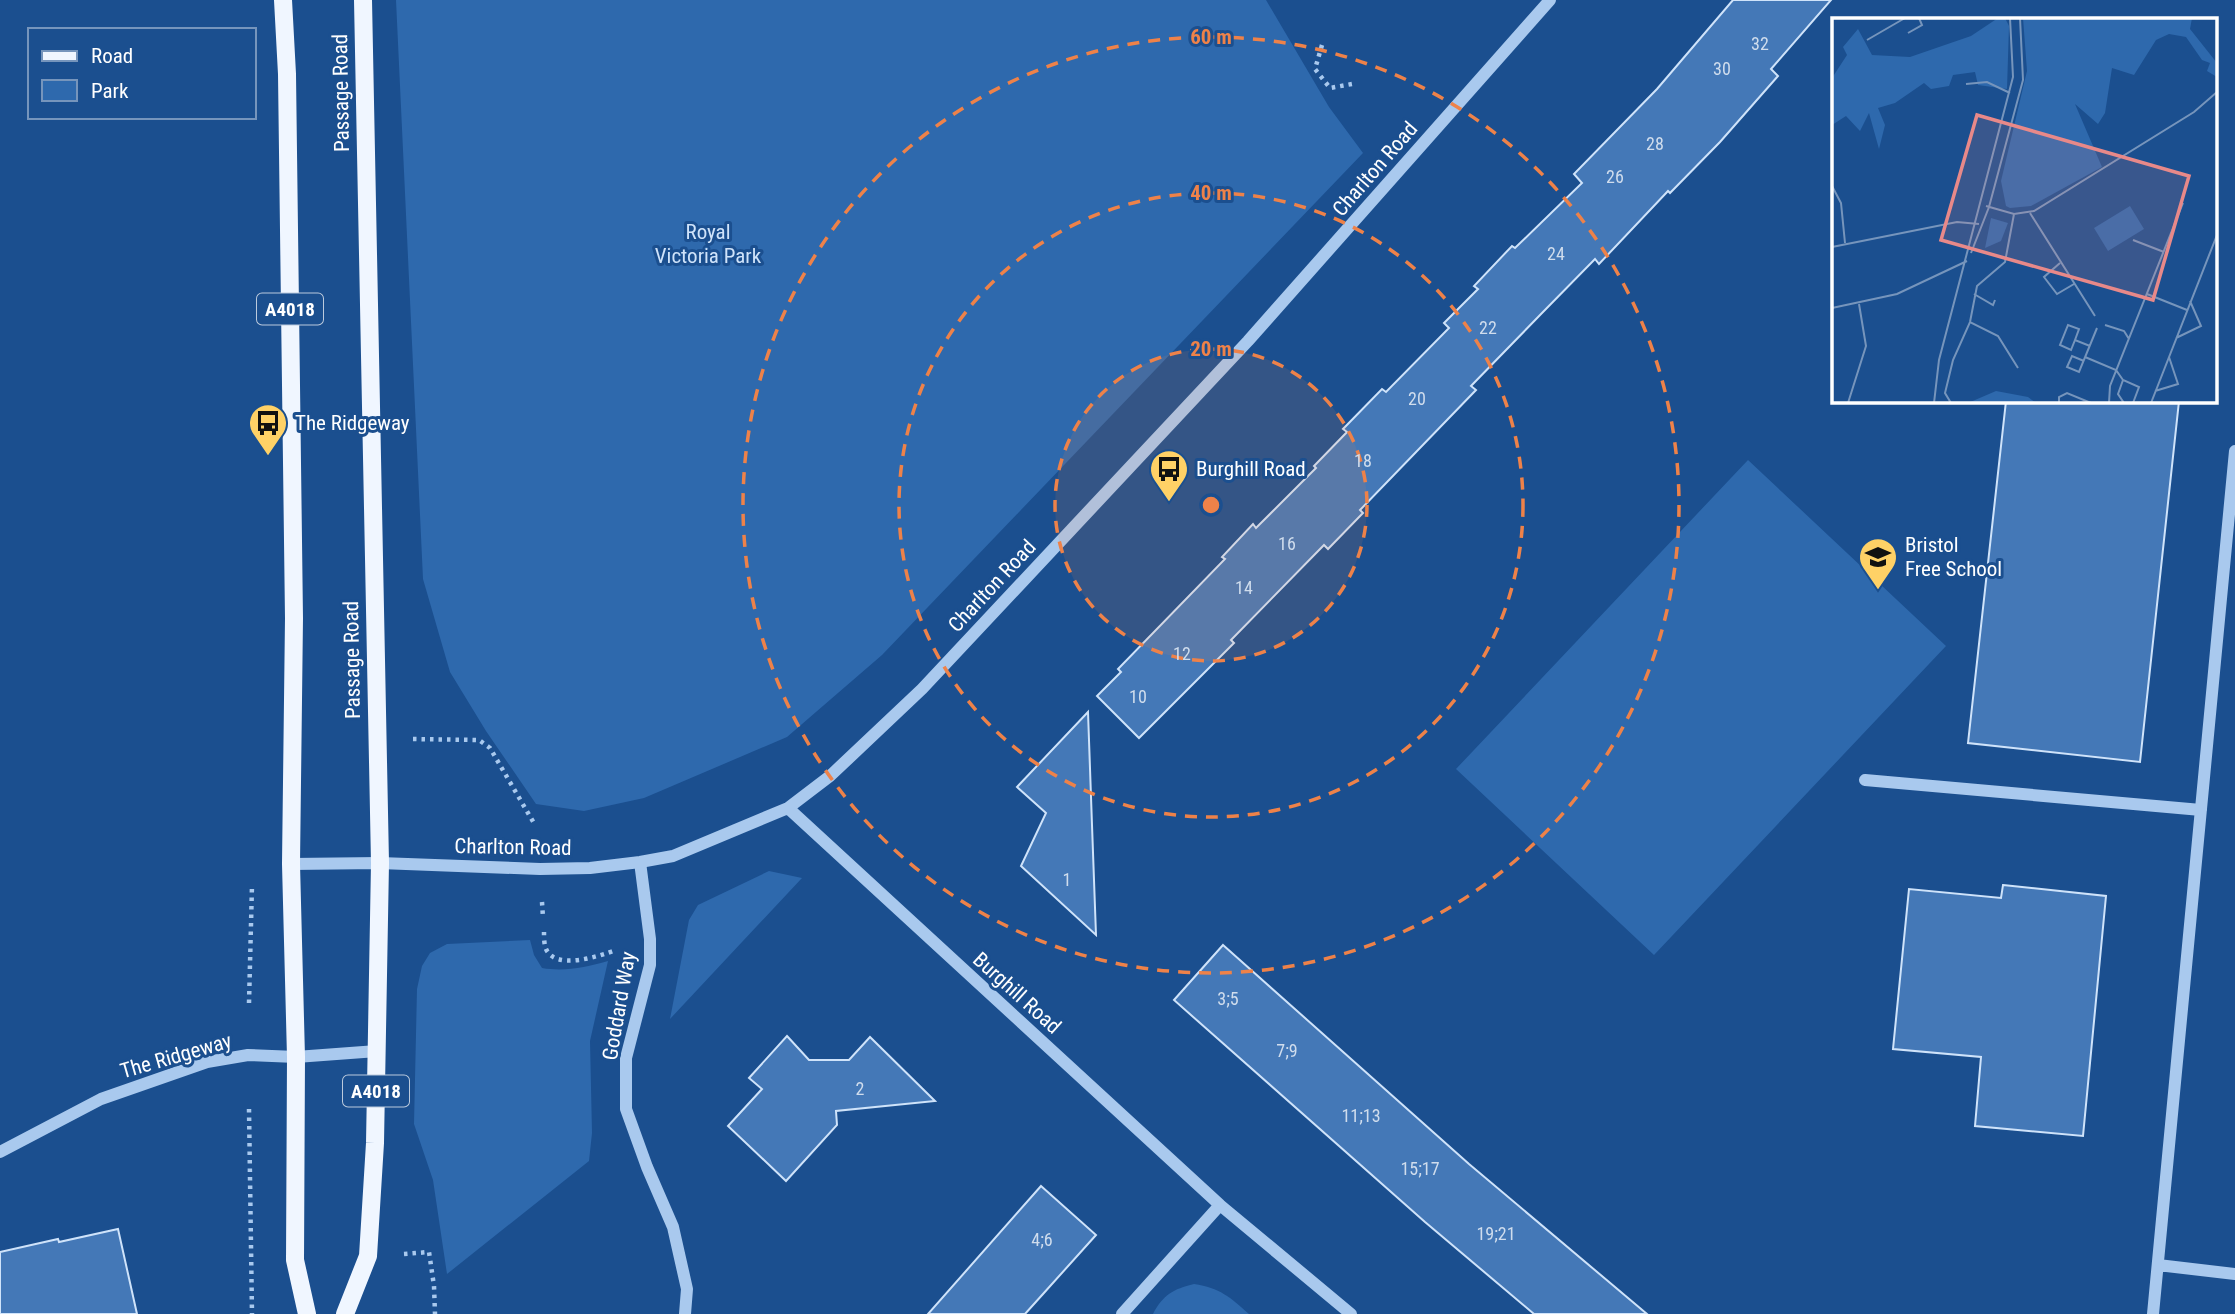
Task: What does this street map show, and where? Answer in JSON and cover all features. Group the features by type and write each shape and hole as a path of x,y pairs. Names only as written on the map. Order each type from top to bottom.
{"main road":[{"name":"A4018","path":"283,0 287,74 294,618 292,864 296,1057 295,1260 307,1314"},
{"name":"Passage Road","path":"345,1314 368,1256 375,1143 380,863 363,0"}],"street":[{"name":"Charlton Road","path":"292,864 380,863 540,869 590,868 673,856 788,808 830,776 931,679 1248,341 1550,0"},
{"path":"2153,1314 2235,451"},
{"path":"1865,780 2201,810"},
{"name":"Burghill Road","path":"788,808 1220,1205 1351,1314"},
{"name":"Goddard Way","path":"640,862 650,939 650,965 626,1058 626,1109 673,1227 687,1289 685,1314"},
{"name":"The Ridgeway","path":"0,1153 102,1099 207,1062 248,1055 296,1057 377,1051"},
{"path":"1122,1314 1220,1205"},
{"path":"2158,1265 2235,1273"}],"path":[{"path":"1322,45 1315,69 1330,88 1352,84"},
{"path":"408,738 480,740 490,748 535,825"},
{"path":"544,932 546,949 553,957 567,961 593,958 650,939"},
{"path":"248,1109 252,1314"},
{"path":"429,1252 435,1314"}],"green space":[{"name":"Royal Victoria Park","path":"396,0 1266,0 1329,107 1363,153 882,655 787,737 644,798 584,811 536,804 450,672 423,579"},
{"path":"1748,460 1946,646 1654,955 1456,769"},
{"path":"769,871 802,878 670,1019 689,920 698,905"},
{"path":"530,940 534,955 542,968 567,969 608,961 590,1041 592,1133 589,1161 447,1274 433,1180 414,1124 417,989 422,966 430,953 447,944"},
{"path":"1194,1284 1224,1294 1249,1314 1153,1314 1169,1294"}],"building":[{"path":"1733,0 1831,0 1771,69 1778,76 1720,142 1670,193 1668,191 1599,264 1595,259 1542,313 1471,386 1476,390 1360,510 1363,513 1328,549 1324,545 1231,640 1234,643 1139,738 1097,696 1121,672 1118,669 1225,559 1222,557 1253,524 1256,528 1316,468 1314,466 1347,432 1343,429 1382,389 1386,392 1449,328 1444,323 1478,289 1474,286 1512,246 1515,248 1582,183 1574,174 1657,89"},
{"path":"2006,402 2179,402 2140,762 1968,743"},
{"path":"1088,712 1096,935 1021,866 1046,813 1017,787"},
{"path":"2003,885 2106,896 2083,1136 1975,1126 1981,1057 1893,1049 1909,889 2001,898"},
{"path":"1223,945 1469,1164 1647,1314 1534,1314 1425,1222 1174,1000"},
{"path":"787,1036 809,1060 849,1060 870,1037 935,1101 836,1111 837,1125 786,1181 728,1126 762,1089 749,1078"},
{"path":"1041,1186 1096,1235 1025,1314 928,1314"},
{"path":"118,1229 137,1314 0,1314 0,1252"}],"place":[{"name":"The Ridgeway","path":"268,457"},
{"name":"Burghill Road","path":"1169,503"},
{"name":"Bristol Free School","path":"1878,591"}]}
